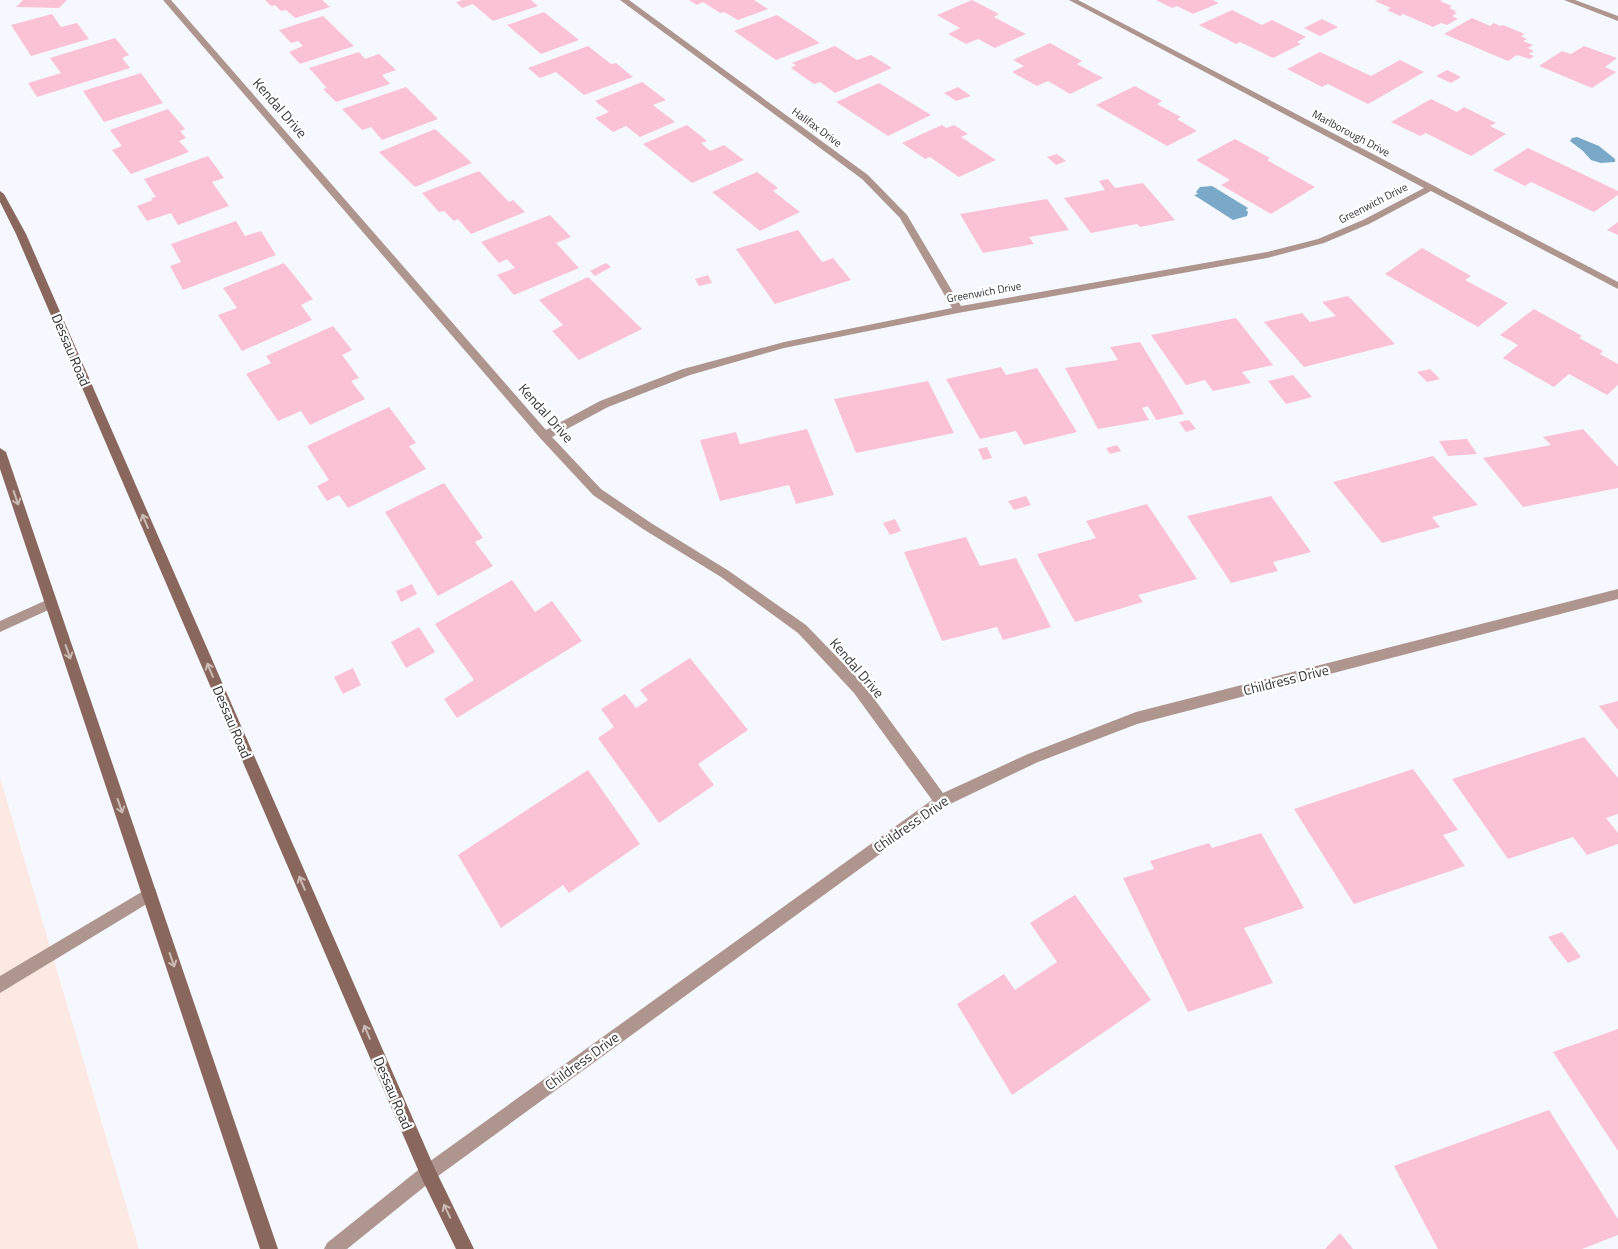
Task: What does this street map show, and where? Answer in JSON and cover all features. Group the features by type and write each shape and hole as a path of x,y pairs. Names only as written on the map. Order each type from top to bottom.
{"main road":[{"name":"Dessau Road","path":"0,194 21,234 428,1173 465,1249"},
{"path":"0,452 269,1249"}],"street":[{"name":"Kendal Drive","path":"167,0 546,436 597,492 647,526 726,574 802,628 860,689 941,801"},
{"name":"Halifax Drive","path":"624,0 866,177 904,217 958,310"},
{"name":"Marlborough Drive","path":"1073,0 1618,286"},
{"path":"1568,0 1618,19"},
{"name":"Greenwich Drive","path":"546,436 604,404 687,372 784,344 958,310 1267,255 1321,241 1366,222 1430,188"},
{"name":"Childress Drive","path":"333,1249 428,1173 941,801 1033,758 1136,718 1618,594"},
{"path":"0,627 51,603"},
{"path":"0,985 150,894"}],"shaded area":[{"path":"0,777 139,1249 0,1249"}],"water":[{"path":"1577,137 1599,146 1615,159 1615,162 1601,163 1591,160 1570,141 1572,138"},
{"path":"1212,186 1248,208 1246,210 1248,212 1247,216 1233,220 1194,195 1198,194 1196,192 1200,187"}],"building":[{"path":"23,0 67,0 59,8 16,7"},
{"path":"265,0 322,0 330,7 295,18 286,10 281,11 275,5 271,6"},
{"path":"463,0 531,0 538,6 493,21 473,4 462,8 456,2"},
{"path":"689,0 754,0 768,9 738,20 724,12 720,13 703,2 697,5"},
{"path":"972,0 999,14 994,17 1026,34 995,48 978,39 966,44 948,34 960,28 937,15"},
{"path":"1156,0 1213,0 1219,3 1193,14 1177,6 1172,8"},
{"path":"1443,0 1440,1 1452,6 1449,8 1456,11 1454,12 1457,13 1452,16 1458,19 1447,25 1441,23 1433,27 1403,14 1400,16 1387,10 1391,8 1375,1"},
{"path":"1232,10 1262,25 1272,20 1306,37 1297,42 1301,44 1273,58 1240,42 1236,44 1199,25"},
{"path":"544,12 579,40 541,54 507,25"},
{"path":"52,14 61,27 77,23 89,39 31,56 11,25"},
{"path":"777,15 820,43 776,60 734,31"},
{"path":"323,16 354,46 300,64 289,52 303,46 298,41 291,43 279,30"},
{"path":"1472,18 1490,26 1494,23 1500,26 1503,25 1525,34 1521,36 1527,39 1523,41 1533,45 1528,48 1534,51 1529,54 1534,56 1530,59 1517,55 1508,61 1444,34"},
{"path":"1322,19 1338,27 1320,36 1304,28"},
{"path":"115,38 129,55 122,58 130,68 37,97 28,83 61,73 50,58"},
{"path":"1050,43 1082,61 1077,64 1103,78 1070,94 1048,81 1037,86 1012,72 1024,66 1013,60"},
{"path":"588,46 611,64 616,63 633,77 584,95 556,72 540,78 528,68"},
{"path":"835,46 857,60 871,55 892,68 835,93 820,82 814,84 791,68 796,65 792,63"},
{"path":"1584,46 1617,58 1605,67 1616,72 1592,88 1539,66 1562,51 1571,54"},
{"path":"359,52 365,59 379,54 396,70 382,75 390,84 336,102 323,89 327,88 309,68"},
{"path":"1320,52 1371,76 1400,60 1424,72 1368,104 1328,84 1322,87 1287,69"},
{"path":"1447,70 1461,77 1451,83 1436,76"},
{"path":"141,73 163,103 104,122 83,91"},
{"path":"642,82 666,100 653,105 675,122 640,137 626,126 613,132 595,118 609,112 595,101"},
{"path":"879,83 931,115 888,136 836,102"},
{"path":"1135,86 1162,101 1157,104 1181,117 1177,119 1197,131 1167,146 1096,105"},
{"path":"406,87 438,119 382,140 371,127 362,130 342,109"},
{"path":"958,87 971,96 956,101 944,93"},
{"path":"1431,99 1457,112 1464,107 1496,123 1490,126 1506,134 1471,156 1426,133 1420,136 1391,122"},
{"path":"168,109 185,129 180,131 186,138 179,141 189,152 131,174 112,150 122,146 110,130"},
{"path":"687,125 707,141 701,143 710,151 724,145 744,160 692,183 643,144"},
{"path":"942,125 946,128 954,125 968,134 961,137 996,160 959,177 930,157 925,159 902,143"},
{"path":"435,129 472,163 415,187 379,152"},
{"path":"1235,139 1270,158 1267,160 1315,187 1271,214 1221,185 1230,180 1196,160"},
{"path":"1528,148 1618,191 1618,195 1594,212 1531,182 1525,186 1493,170"},
{"path":"1057,154 1066,161 1056,165 1047,157"},
{"path":"208,156 224,178 212,182 229,206 178,225 171,213 147,221 137,206 156,197 144,179"},
{"path":"479,171 509,202 513,200 525,212 471,234 458,219 454,221 444,211 439,212 422,193"},
{"path":"757,172 778,188 773,191 800,212 760,231 712,192"},
{"path":"1108,179 1115,188 1143,183 1175,220 1140,227 1137,224 1091,233 1064,198 1105,190 1099,181"},
{"path":"1047,199 1069,230 1029,237 1034,244 983,253 960,214"},
{"path":"550,215 571,237 556,243 579,268 514,295 497,275 515,268 507,259 499,263 481,242"},
{"path":"236,221 245,236 261,231 276,255 183,290 170,266 181,262 171,244"},
{"path":"1618,222 1618,235 1607,230"},
{"path":"798,230 822,262 833,258 851,280 775,304 736,249"},
{"path":"1422,248 1471,276 1465,280 1508,303 1478,327 1385,274"},
{"path":"284,263 313,299 301,305 312,320 242,351 218,315 237,308 223,288"},
{"path":"606,263 611,267 595,276 590,271"},
{"path":"708,275 712,283 699,286 695,279"},
{"path":"588,277 642,329 579,360 552,331 563,325 539,300"},
{"path":"1348,296 1395,344 1304,367 1264,322 1302,313 1310,322 1336,316 1322,302"},
{"path":"1534,309 1582,336 1579,338 1603,351 1600,354 1618,364 1618,385 1607,395 1569,374 1554,387 1503,358 1518,345 1500,335"},
{"path":"1236,318 1273,365 1242,372 1251,383 1213,391 1205,380 1186,385 1151,335"},
{"path":"333,326 352,350 342,355 359,378 351,381 365,399 310,425 301,411 278,421 246,374 271,363 266,356"},
{"path":"1140,342 1184,414 1156,420 1148,406 1142,408 1149,420 1098,429 1065,368 1118,360 1110,347"},
{"path":"1001,367 1006,375 1037,368 1077,432 1024,445 1016,431 980,439 946,379"},
{"path":"1430,369 1440,379 1427,382 1417,372"},
{"path":"1293,375 1312,397 1286,404 1268,381"},
{"path":"928,381 954,433 856,453 834,399"},
{"path":"389,407 416,443 409,446 426,469 348,508 339,495 327,501 317,486 329,480 307,446"},
{"path":"1189,420 1196,429 1186,432 1179,422"},
{"path":"807,429 834,495 796,504 789,485 720,501 700,440 736,432 740,444"},
{"path":"1583,429 1618,467 1618,488 1523,507 1483,458 1551,445 1543,437"},
{"path":"1467,439 1477,454 1448,456 1439,441"},
{"path":"1117,445 1121,451 1110,454 1106,448"},
{"path":"987,447 992,458 983,460 978,449"},
{"path":"1433,456 1478,505 1432,517 1440,527 1382,543 1333,482"},
{"path":"444,483 483,538 475,542 493,566 438,596 385,512"},
{"path":"1026,496 1031,505 1014,510 1008,501"},
{"path":"1271,496 1311,552 1273,562 1278,571 1231,583 1187,516"},
{"path":"1147,504 1197,579 1138,595 1143,602 1075,622 1037,554 1096,538 1086,521"},
{"path":"895,519 901,531 890,535 883,523"},
{"path":"966,537 980,566 1016,558 1051,627 1003,640 997,627 942,641 904,552"},
{"path":"512,580 535,612 552,601 582,641 457,718 444,699 474,680 435,624"},
{"path":"412,584 417,594 401,602 396,591"},
{"path":"419,627 435,652 406,668 391,642"},
{"path":"690,658 748,730 698,764 714,785 659,823 598,738 614,727 601,709 625,694 636,708 648,700 640,690"},
{"path":"353,668 361,685 343,694 334,677"},
{"path":"1618,701 1618,730 1599,706"},
{"path":"1584,737 1618,778 1618,814 1606,818 1618,833 1618,844 1587,855 1573,837 1508,859 1452,779"},
{"path":"1413,769 1458,830 1443,835 1465,866 1354,904 1294,809"},
{"path":"588,770 640,844 569,893 563,885 501,928 458,855"},
{"path":"1261,833 1304,908 1244,928 1273,983 1188,1012 1123,878 1154,869 1150,861 1209,843 1212,848"},
{"path":"1075,895 1151,1000 1012,1095 957,1004 1004,974 1015,990 1057,962 1030,923"},
{"path":"1562,932 1581,957 1568,963 1548,937"},
{"path":"1618,1029 1618,1151 1553,1052"},
{"path":"1549,1110 1618,1219 1618,1235 1582,1249 1438,1249 1394,1166"},
{"path":"1340,1233 1353,1249 1325,1249"}]}
